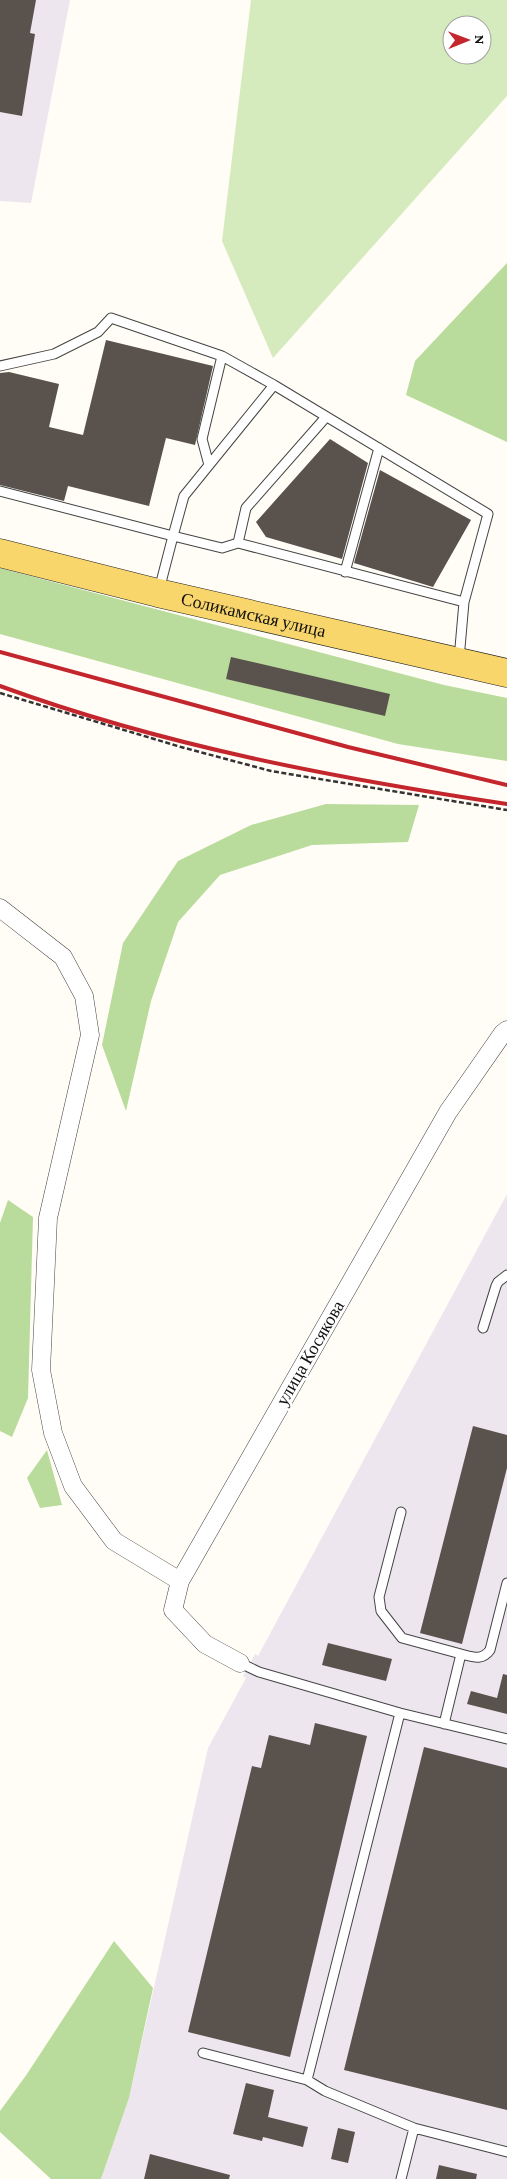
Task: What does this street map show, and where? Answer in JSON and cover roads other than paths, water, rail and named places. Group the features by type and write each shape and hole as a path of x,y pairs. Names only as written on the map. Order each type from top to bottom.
{"main road":[{"name":"Соликамская улица","path":"0,554 158,593 507,674"}],"street":[{"path":"0,908 63,957 84,996 90,1035 48,1218 41,1370 53,1433 73,1486 114,1541 180,1581"},
{"name":"улица Косякова","path":"240,1663 205,1644 173,1610 180,1581 448,1112 507,1030"}],"lane":[{"path":"0,366 54,354 98,332 111,318 222,356 274,385 488,514 464,602 458,662"},
{"path":"209,465 202,439 222,356"},
{"path":"158,593 184,496 274,385"},
{"path":"238,543 246,508 326,416"},
{"path":"345,572 379,448"},
{"path":"0,491 222,548 238,543 464,602"},
{"path":"483,1328 496,1286 507,1275"},
{"path":"401,1512 379,1598 380,1611 402,1638 478,1658 486,1656 490,1650 507,1583"},
{"path":"444,1724 461,1654"},
{"path":"240,1663 259,1672 400,1713 507,1739"},
{"path":"307,2080 400,1713"},
{"path":"203,2052 307,2080 324,2090 414,2128 507,2152"},
{"path":"401,2179 414,2128"}],"railway":[{"path":"0,652 348,747 507,785"},
{"path":"0,686 124,726 250,758 378,783 507,804"}]}
